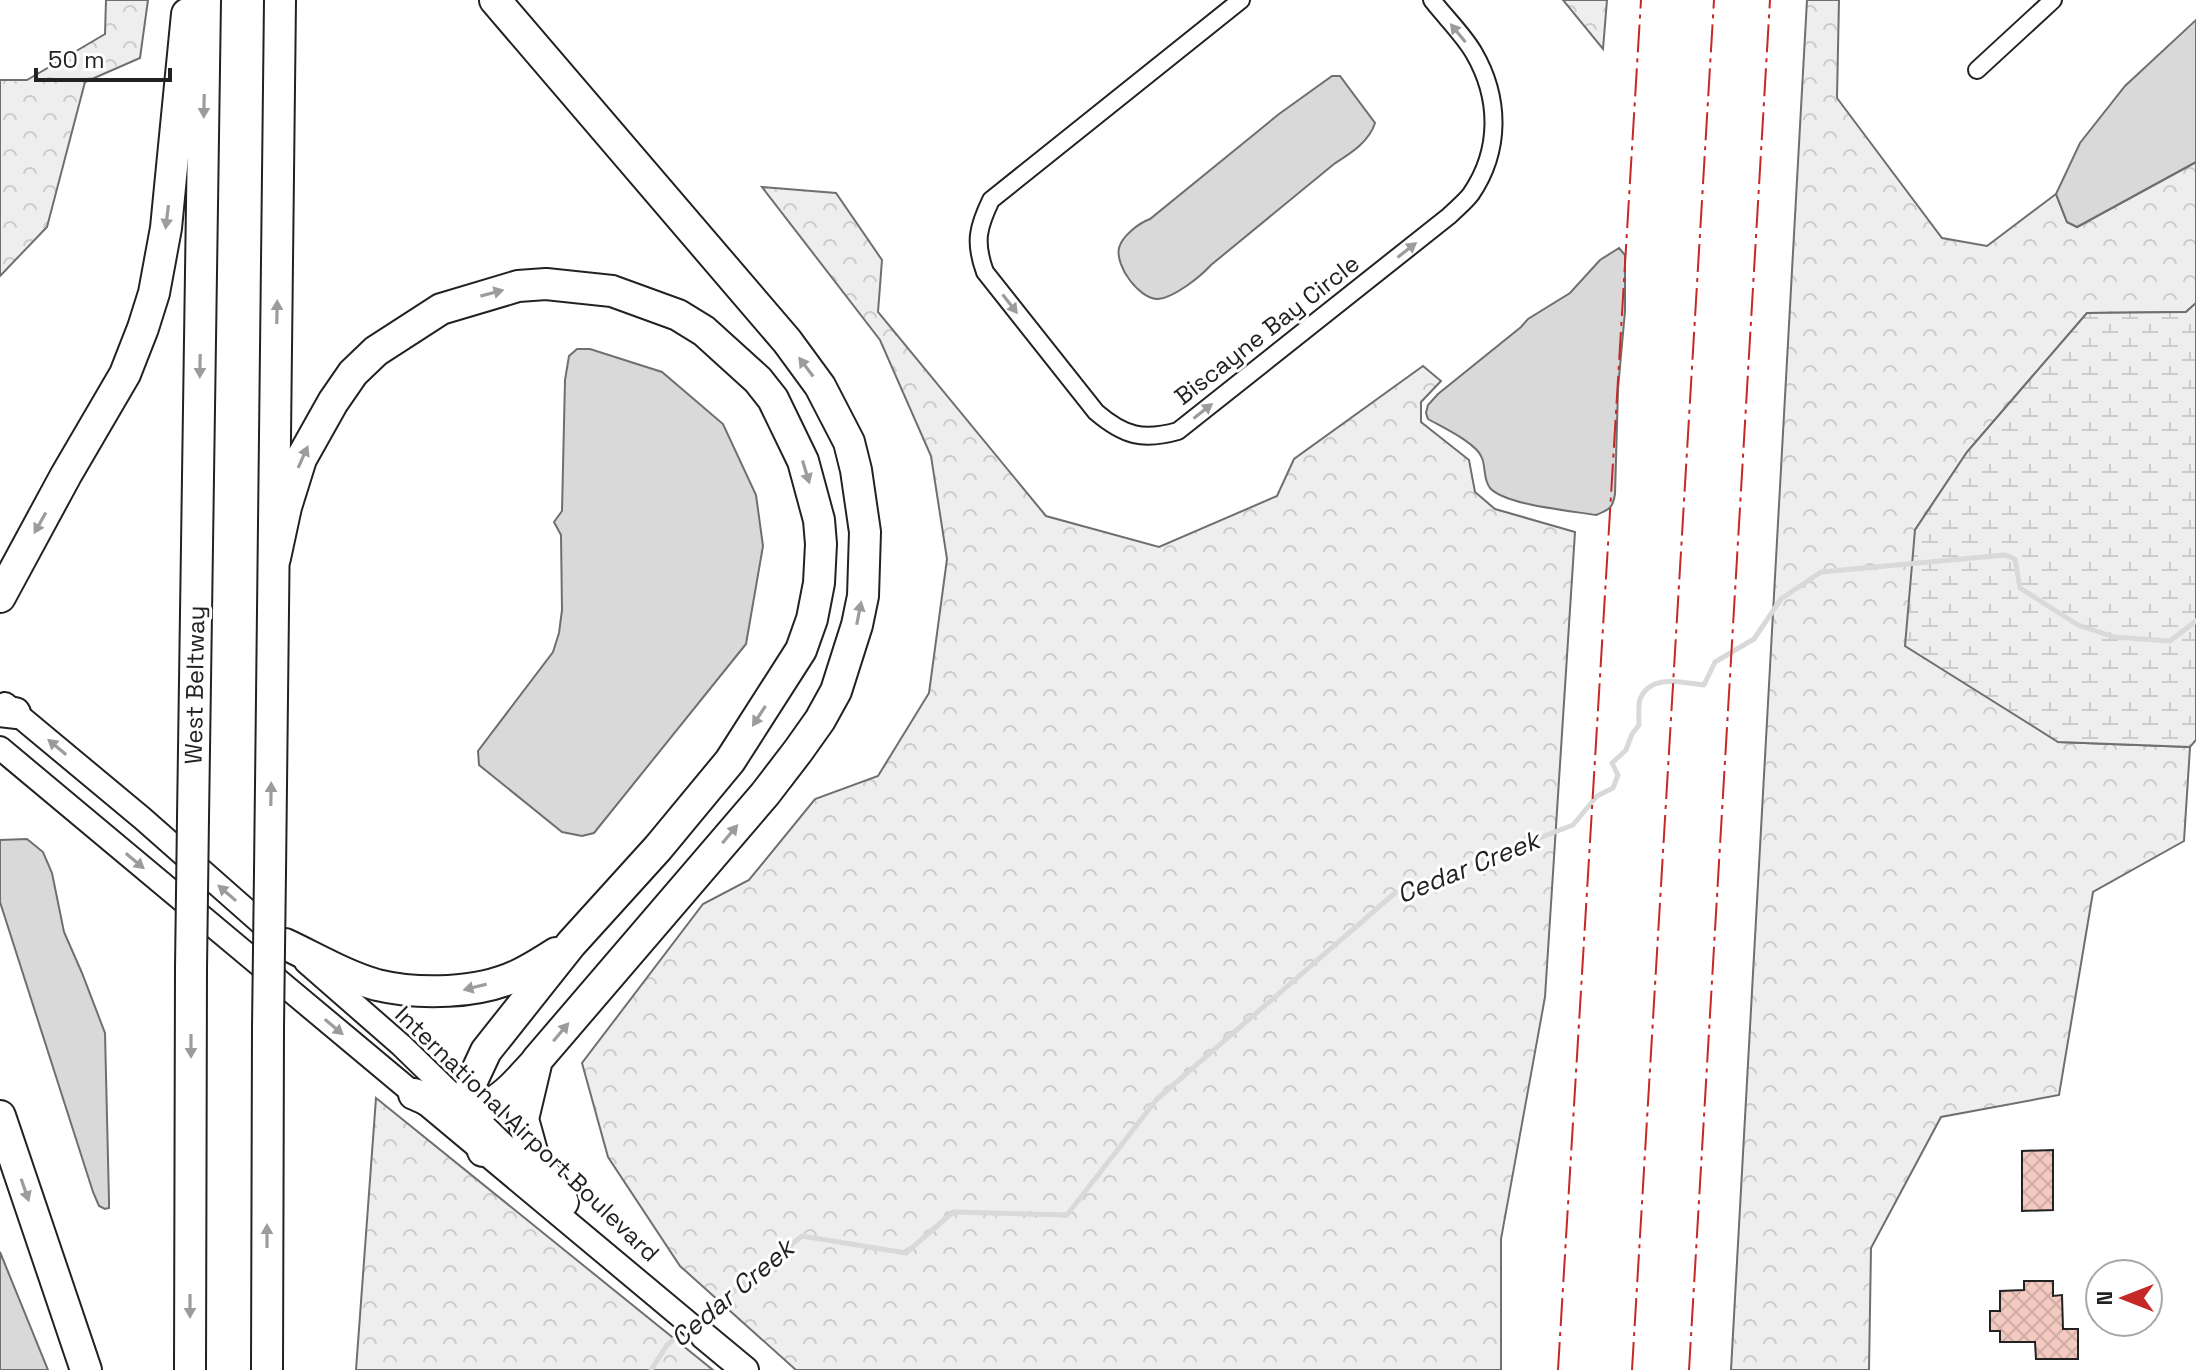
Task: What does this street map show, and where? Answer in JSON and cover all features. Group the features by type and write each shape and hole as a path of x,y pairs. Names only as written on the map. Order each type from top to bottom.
{"highway":[{"path":"5,584 125,374 154,293 166,228 188,0"},
{"name":"West Beltway","path":"190,1370 191,968 205,0"},
{"path":"267,1370 280,0"},
{"path":"414,1094 445,1108 468,1110 490,1106 512,1088 765,794 820,720 836,691 863,596 865,532 856,470 849,442 820,386 787,341 495,0"},
{"path":"275,558 301,459 353,373 376,351 441,309 518,286 546,284 612,291 678,315 704,331 758,380 773,399 803,461 819,520 821,544 819,583 812,619 804,639 785,677 730,761 658,848 571,944 486,1051 472,1081 468,1110 483,1151"},
{"path":"285,944 376,984 418,991 465,990 516,976 571,944"},
{"path":"537,1060 523,1119 533,1155 563,1202"},
{"path":"0,1116 86,1370"}],"main road":[{"name":"International Airport Boulevard","path":"5,708 142,818 401,1045 629,1264 657,1298"},
{"name":"International Airport Boulevard","path":"0,748 657,1298"},
{"path":"657,1298 745,1370"}],"street":[{"name":"Biscayne Bay Circle","path":"1241,0 991,200 981,220 978,254 985,272 1096,412 1112,426 1133,435 1157,437 1178,431 1449,216 1470,195 1484,169 1492,140 1495,111 1489,83 1473,51 1432,0"},
{"path":"1977,70 2050,1"}],"green space":[{"path":"106,0 148,0 140,58 85,82 47,227 0,276 0,80 27,80 105,34"},
{"path":"1563,0 1607,0 1603,49"},
{"path":"1807,0 1839,0 1837,98 1942,238 1987,246 2056,194 2067,222 2077,227 2196,162 2196,303 2186,312 2087,313 1967,452 1915,530 2058,742 2190,747 2184,841 2093,892 2059,1095 1941,1117 1871,1248 1869,1370 1731,1370"},
{"path":"762,187 836,193 882,260 878,312 1046,516 1159,547 1277,496 1294,459 1423,366 1441,381 1421,402 1421,422 1469,460 1475,492 1495,509 1575,532 1545,997 1501,1239 1501,1370 796,1370 680,1266 608,1157 582,1063 703,904 749,880 815,799 878,776 929,693 947,559 931,456 880,340"},
{"path":"2196,303 2196,740 2190,747 2058,742 1905,646 1915,530 1967,452 2087,313 2186,312"},
{"path":"376,1098 713,1370 356,1370"}],"shaded area":[{"path":"2196,20 2196,162 2077,227 2067,222 2056,194 2080,143 2125,86"},
{"path":"1332,76 1340,76 1375,123 1364,141 1179,291 1158,299 1136,288 1125,272 1119,255 1121,243 1127,235 1279,114"},
{"path":"1619,248 1625,255 1625,311 1612,505 1596,515 1540,506 1498,494 1488,485 1479,452 1428,419 1428,405 1528,319 1570,293 1600,260"},
{"path":"577,349 590,349 662,372 723,424 756,495 763,546 746,644 594,833 582,836 562,832 479,765 478,751 553,652 559,633 562,610 561,535 554,522 562,511 565,380 569,356"},
{"path":"27,839 43,852 52,873 64,932 105,1033 109,1208 105,1209 99,1206 93,1192 0,902 0,840"},
{"path":"0,1252 48,1370 0,1370"}],"building":[{"path":"2053,1150 2053,1210 2022,1211 2022,1151"},
{"path":"2024,1281 2053,1281 2053,1296 2062,1295 2063,1329 2078,1329 2078,1359 2036,1359 2035,1342 2000,1342 2000,1331 1990,1331 1990,1311 2000,1311 2000,1291 2024,1290"}],"waterway":[{"name":"Cedar Creek","path":"698,1320 802,1236 906,1253 953,1212 1067,1215 1157,1099 1395,893 1573,825 1597,796 1613,788 1618,775 1612,763 1626,750 1639,725 1639,702 1645,691 1668,682 1704,685 1715,662 1754,639 1781,599 1821,572 2005,555 2015,559 2020,588 2078,625 2114,637 2170,641 2196,621"},
{"name":"Cedar Creek","path":"651,1370 667,1345 687,1329"}],"power":[{"path":"1558,1370 1641,0"},
{"path":"1632,1370 1714,0"},
{"path":"1689,1370 1770,0"}]}
